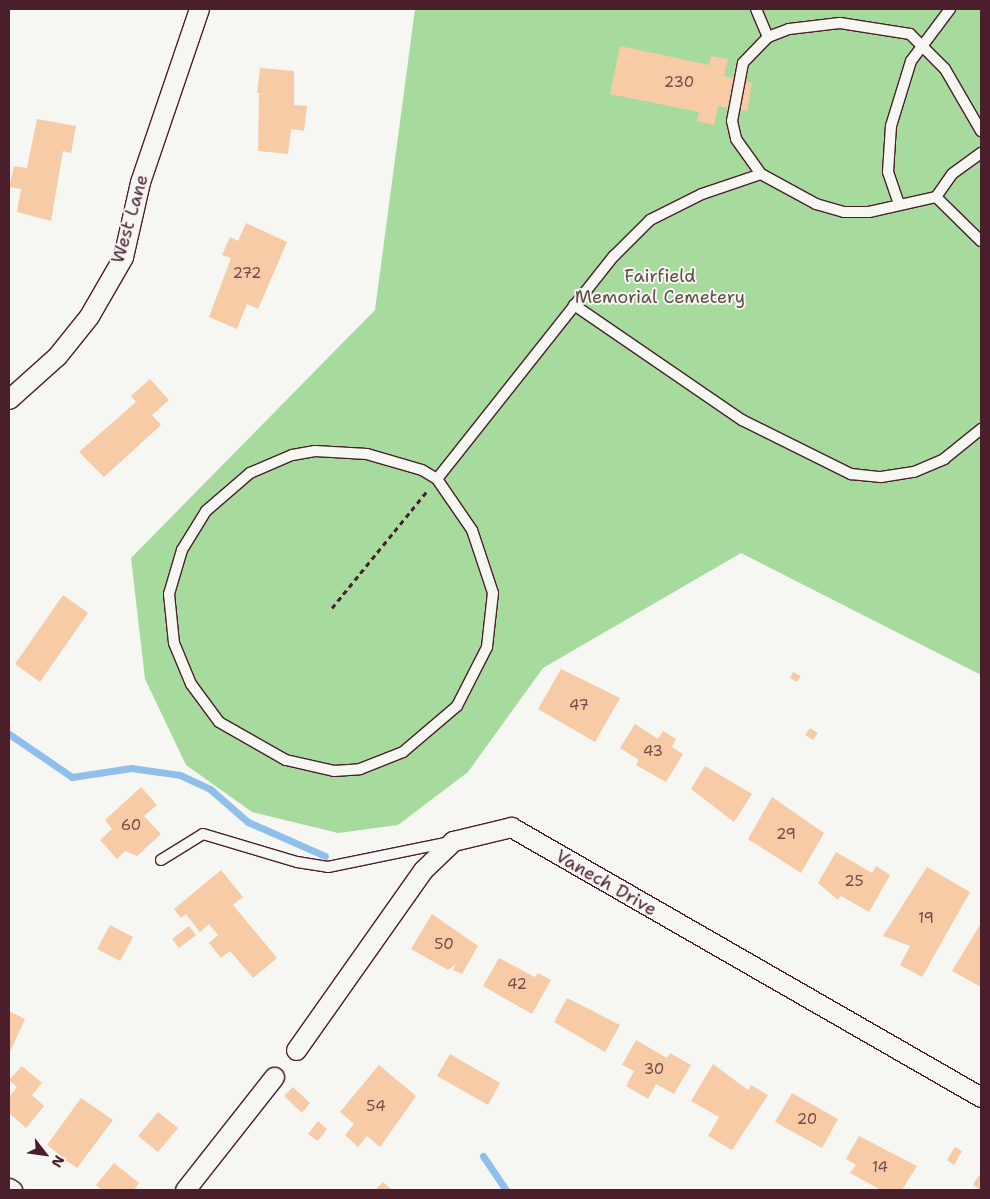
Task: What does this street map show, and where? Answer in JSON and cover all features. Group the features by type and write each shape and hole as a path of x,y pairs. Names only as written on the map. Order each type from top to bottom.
{"street":[{"name":"West Lane","path":"9,399 57,356 89,316 123,257 140,182 199,9"},
{"name":"Vanech Drive","path":"296,1050 423,870 454,841 511,827 981,1097"},
{"path":"185,1190 274,1077"}],"lane":[{"path":"756,9 768,37"},
{"path":"899,204 886,152 906,75 922,44 950,9"},
{"path":"981,130 945,69 922,44 895,29 840,23 789,28 768,37 743,63 732,121 736,139 761,174 816,204 844,212 869,212 936,197 952,174 981,153"},
{"path":"437,479 574,305 650,220 702,194 761,174"},
{"path":"936,197 981,241"},
{"path":"574,305 742,420 851,474 881,477 914,472 944,459 981,429"},
{"path":"315,451 368,454 422,470 437,479 472,530 493,593 487,647 457,706 403,752 360,769 334,771 286,760 219,722 203,705 181,661 169,594 182,550 206,511 250,473 292,455 315,451"},
{"path":"161,860 203,834 328,867 454,841"}],"path":[{"path":"332,608 437,479"}],"green space":[{"name":"Fairfield Memorial Cemetery","path":"415,9 981,9 981,675 741,553 543,668 468,772 398,825 338,833 252,812 186,765 145,679 131,558 375,310"}],"building":[{"path":"620,46 709,65 711,56 728,59 724,76 752,83 747,111 718,106 714,125 697,121 699,112 610,94"},
{"path":"260,68 294,71 294,105 307,106 304,131 291,129 288,154 258,151 259,94 266,94 257,93"},
{"path":"37,119 76,126 71,153 63,151 51,221 17,212 21,189 9,187 14,166 27,168"},
{"path":"246,223 287,242 258,309 247,304 237,329 209,317 231,258 222,255 230,237 238,241"},
{"path":"150,379 169,400 152,415 161,425 104,477 79,452 136,402 131,396"},
{"path":"63,595 88,613 40,682 15,664"},
{"path":"561,669 620,698 595,742 538,709"},
{"path":"793,672 801,676 797,682 790,678"},
{"path":"635,724 658,739 663,731 676,739 672,747 683,754 666,782 636,765 639,760 620,748"},
{"path":"810,728 818,733 813,740 805,735"},
{"path":"705,766 752,794 734,822 691,789"},
{"path":"141,787 157,805 144,816 161,834 137,856 125,851 117,859 100,840 112,829 105,820"},
{"path":"772,797 824,833 801,873 748,839"},
{"path":"836,852 872,873 876,866 890,875 869,912 841,896 838,900 818,883"},
{"path":"927,867 970,892 922,977 900,965 910,946 883,936"},
{"path":"221,870 243,897 233,905 277,958 253,978 230,951 221,958 209,943 218,935 209,924 200,932 186,914 181,918 174,909"},
{"path":"432,914 478,946 462,974 453,970 456,964 448,970 411,949"},
{"path":"981,923 981,987 952,971"},
{"path":"110,925 133,937 120,961 97,949"},
{"path":"189,926 196,935 179,948 172,939"},
{"path":"499,958 535,977 538,973 551,980 532,1014 483,986"},
{"path":"567,998 620,1025 605,1052 554,1022"},
{"path":"9,1011 25,1019 9,1054"},
{"path":"636,1040 667,1058 670,1053 691,1065 674,1094 656,1084 648,1099 626,1086 634,1071 622,1065"},
{"path":"450,1054 500,1083 488,1105 437,1076"},
{"path":"713,1064 748,1090 751,1085 768,1095 732,1150 708,1136 719,1117 691,1101"},
{"path":"379,1065 416,1096 380,1147 367,1136 358,1147 345,1135 354,1124 340,1112"},
{"path":"22,1066 42,1083 32,1095 44,1106 26,1128 9,1113 9,1097 17,1087 9,1080"},
{"path":"293,1087 310,1103 302,1113 284,1096"},
{"path":"792,1093 838,1119 822,1148 775,1122"},
{"path":"81,1098 113,1120 77,1168 67,1161 64,1165 57,1159 60,1155 47,1145"},
{"path":"158,1112 178,1128 158,1152 138,1136"},
{"path":"318,1121 327,1129 318,1141 308,1134"},
{"path":"859,1136 917,1166 902,1190 881,1190 850,1173 856,1165 846,1159"},
{"path":"955,1147 962,1151 954,1165 947,1160"},
{"path":"114,1163 139,1183 134,1190 102,1190 96,1185"},
{"path":"979,1175 981,1177 981,1190 973,1185"},
{"path":"383,1182 392,1190 375,1190"}],"waterway":[{"path":"9,734 72,777 131,768 180,775 210,789 248,822 325,856"},
{"path":"483,1156 506,1190"}]}
